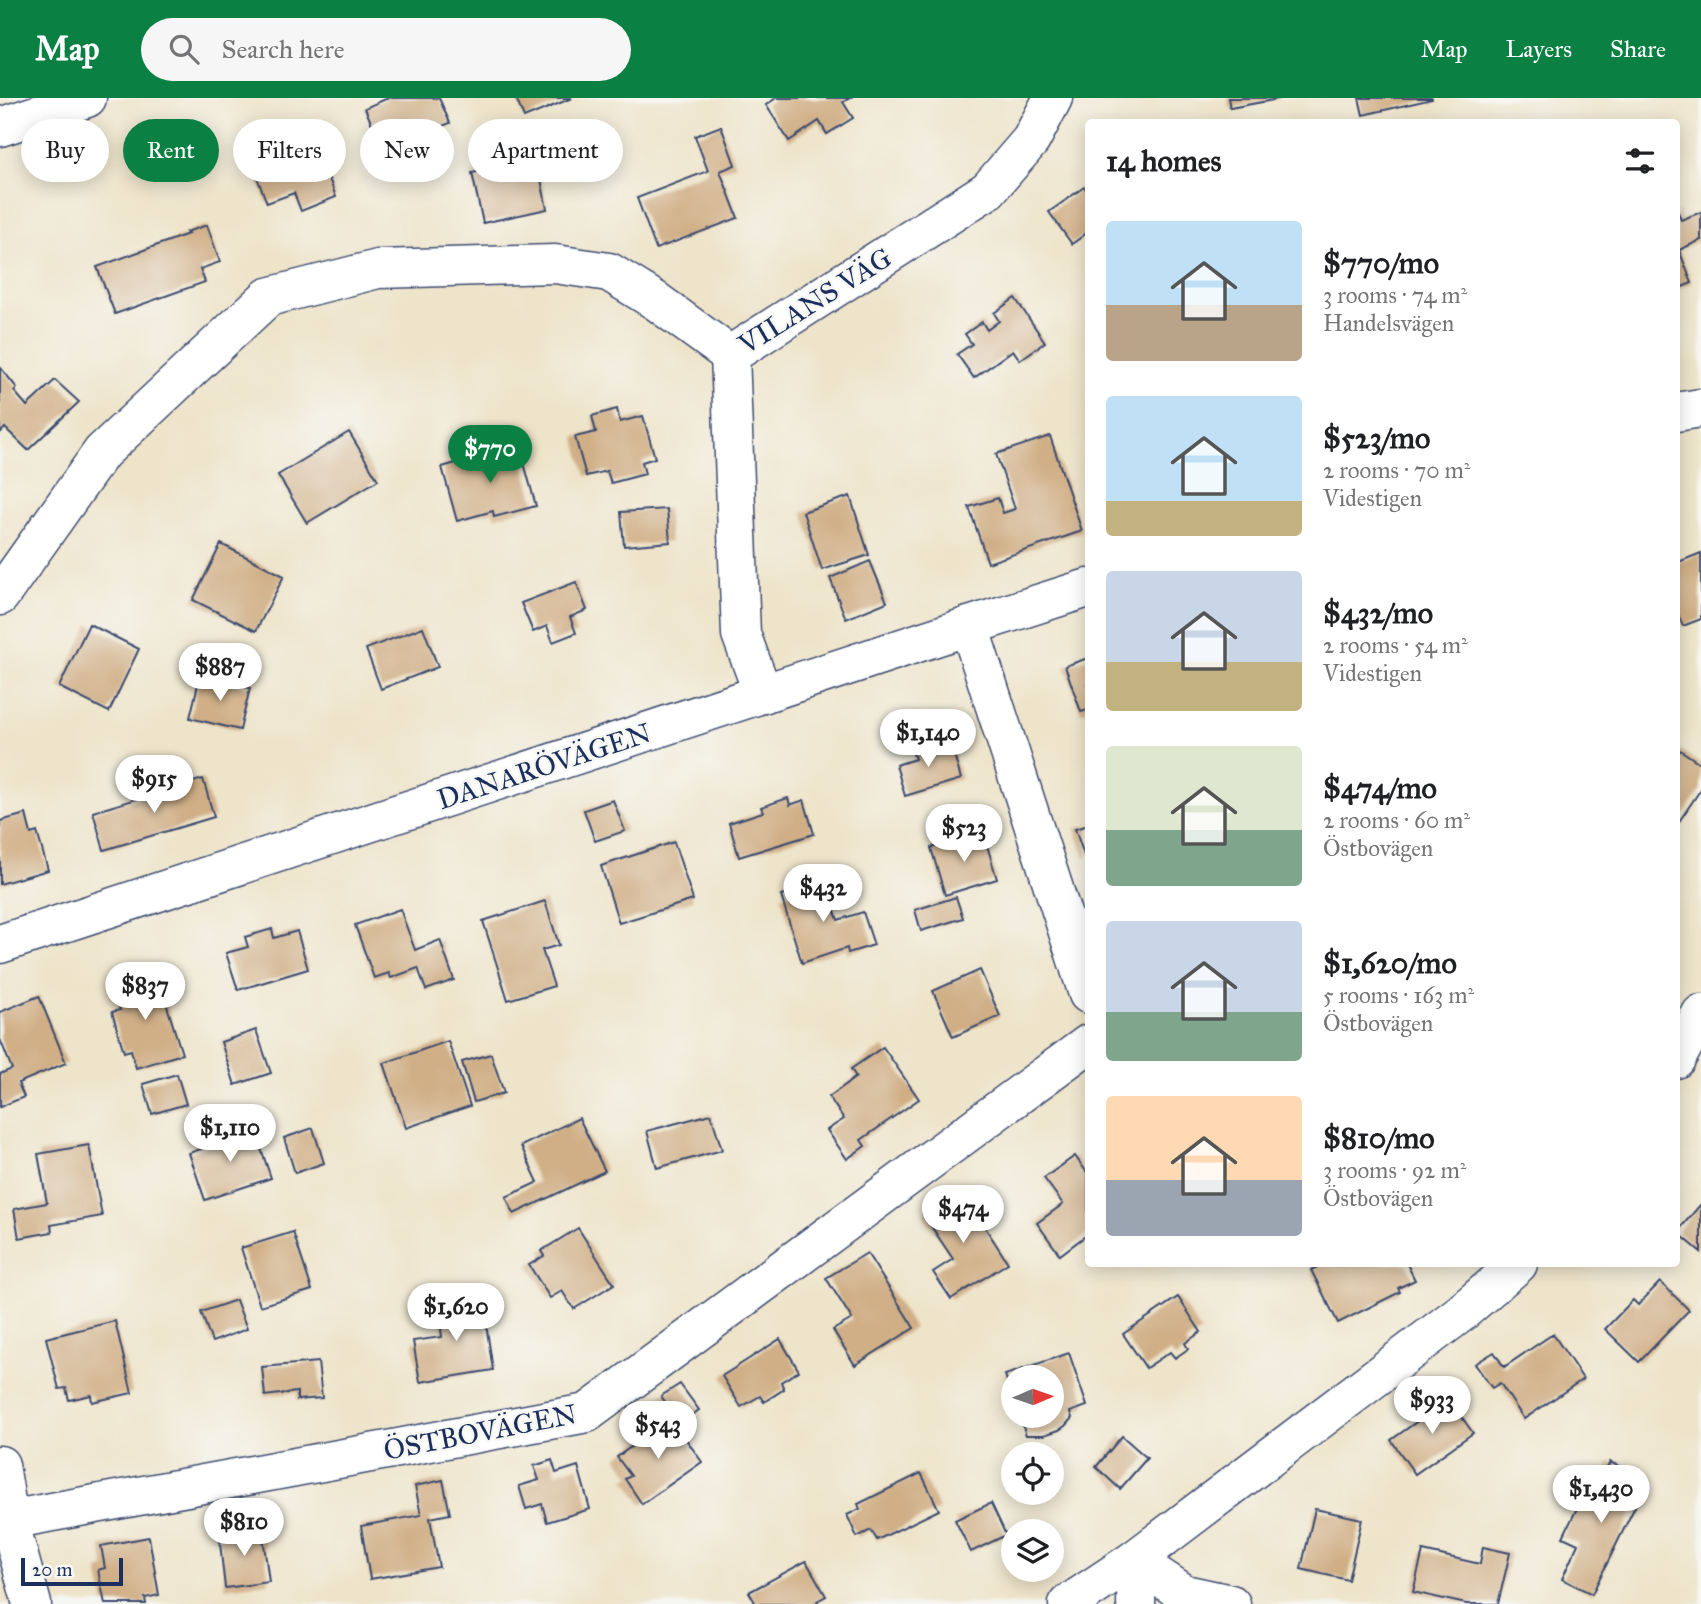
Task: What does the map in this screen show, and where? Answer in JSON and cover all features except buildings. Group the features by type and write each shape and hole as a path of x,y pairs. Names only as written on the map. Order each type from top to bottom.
{"street":[{"path":"0,127 87,98"},
{"name":"VILANS VÄG","path":"763,694 741,634 730,355 988,190 1031,140 1053,98"},
{"path":"0,596 102,452 268,297 379,269 555,264 609,272 656,301 730,355"},
{"path":"1680,411 1701,408"},
{"name":"DANARÖVÄGEN","path":"0,944 1085,589"},
{"path":"969,626 1085,985"},
{"name":"ÖSTBOVÄGEN","path":"9,1520 587,1413 1085,1046"},
{"path":"1068,1604 1134,1560 1450,1322 1514,1267"},
{"path":"0,1465 9,1520 32,1604"},
{"path":"1134,1560 1137,1577 1136,1604"},
{"path":"1134,1560 1185,1594 1231,1604"}]}
